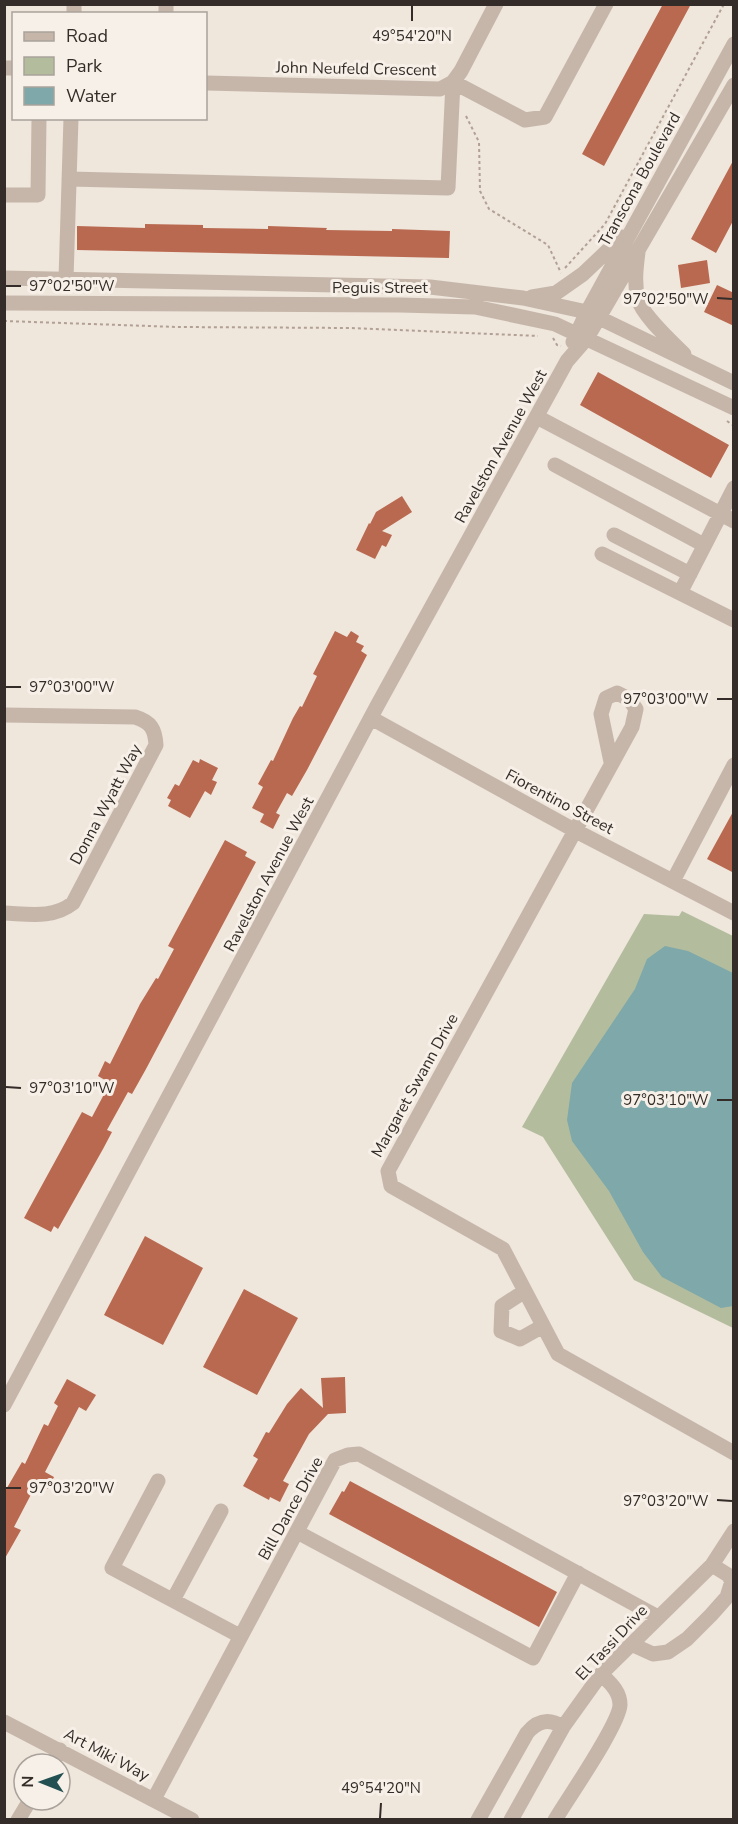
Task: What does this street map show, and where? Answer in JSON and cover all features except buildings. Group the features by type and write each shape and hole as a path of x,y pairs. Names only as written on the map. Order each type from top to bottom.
{"street":[{"name":"John Neufeld Crescent","path":"207,83 440,89 453,82 461,71 496,4"},
{"path":"69,179 448,188 453,82 525,120 545,117 606,4"},
{"name":"Transcona Boulevard","path":"581,335 635,225 734,44"},
{"name":"Transcona Boulevard","path":"592,314 639,246 731,95"},
{"path":"4,195 38,195 39,120"},
{"path":"66,279 70,120"},
{"path":"523,298 556,293 583,274 635,225"},
{"path":"639,246 635,276 638,302 660,330 693,362"},
{"name":"Peguis Street","path":"4,278 430,287 523,298 592,314 734,383"},
{"path":"213,305 214,282"},
{"name":"Peguis Street","path":"4,303 400,304 476,307 555,324 734,408"},
{"name":"Ravelston Avenue West","path":"4,1405 371,718 581,335"},
{"path":"537,417 727,518"},
{"path":"555,465 705,544"},
{"path":"680,593 705,544 727,518 734,488"},
{"path":"614,535 690,574"},
{"path":"602,554 734,620"},
{"name":"Donna Wyatt Way","path":"4,715 135,717 147,721 155,731 156,745 73,903 64,910 49,914 4,913"},
{"name":"Fiorentino Street","path":"371,718 574,830 734,913"},
{"name":"Margaret Swann Drive","path":"611,762 388,1171 391,1186 503,1249 558,1354 734,1453"},
{"path":"673,881 734,765"},
{"path":"525,1291 502,1306 501,1330 520,1339 543,1326"},
{"name":"Bill Dance Drive","path":"154,1799 335,1460 348,1455 359,1454 658,1617"},
{"path":"158,1481 112,1568 240,1636"},
{"path":"173,1600 221,1511"},
{"name":"El Tassi Drive","path":"511,1820 563,1727 601,1674 712,1565 734,1531"},
{"path":"297,1532 533,1658 578,1573"},
{"path":"632,1644 653,1654 668,1652 687,1639 727,1597 732,1581 728,1575 712,1565"},
{"path":"555,1820 607,1736 619,1712 616,1689 601,1674"},
{"path":"478,1820 532,1726 546,1720 563,1727"},
{"name":"Art Miki Way","path":"4,1722 192,1820"}],"path":[{"path":"561,273 605,224 724,4"},
{"path":"465,114 478,142 480,191 489,209 548,244 565,279"},
{"path":"4,321 189,327 351,328 540,336"},
{"path":"546,337 553,338 568,355"}],"green space":[{"path":"682,911 733,936 733,1328 634,1280 543,1137 522,1127 644,914 679,916"}],"water":[{"path":"665,946 688,951 733,973 733,1306 721,1308 662,1277 643,1252 609,1191 572,1141 567,1120 572,1083 635,989 647,959"}]}
